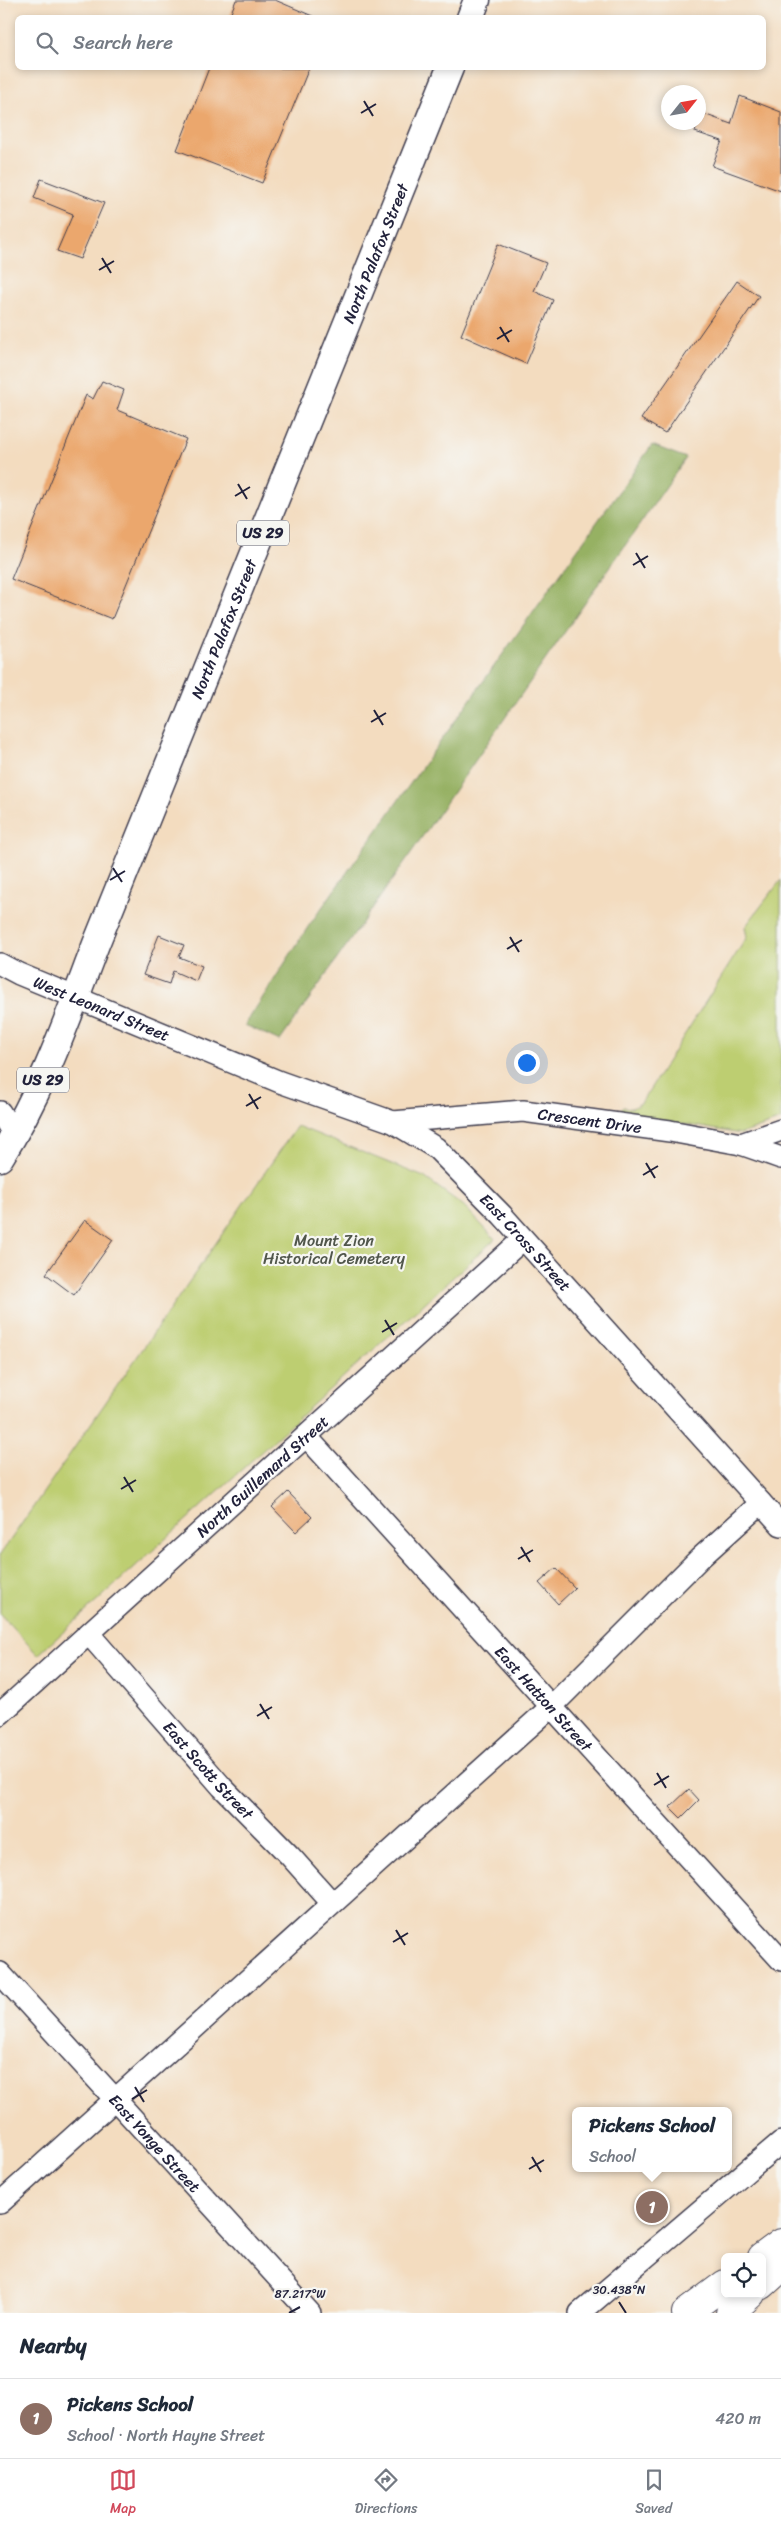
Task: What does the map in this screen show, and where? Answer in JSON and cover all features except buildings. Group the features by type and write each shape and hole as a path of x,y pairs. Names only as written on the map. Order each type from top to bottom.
{"highway":[{"path":"766,2254 781,2243"},
{"path":"766,2281 781,2268"},
{"path":"686,2313 721,2287"},
{"path":"730,2313 747,2298"}],"main road":[{"path":"471,15 477,0"},
{"name":"North Palafox Street","path":"0,1158 38,1090 449,70"}],"street":[{"name":"West Leonard Street","path":"0,964 75,998 205,1051"},
{"name":"East Cross Street","path":"205,1051 292,1086 393,1122 436,1148 523,1239 781,1525"},
{"name":"Crescent Drive","path":"393,1122 523,1111 670,1131 741,1144 781,1158"},
{"path":"0,1112 14,1135"},
{"path":"741,1144 781,1130"},
{"name":"North Guillemard Street","path":"0,1714 523,1239"},
{"name":"East Hatton Street","path":"306,1436 781,1960"},
{"path":"0,2203 551,1707 686,1572 761,1503"},
{"name":"East Scott Street","path":"90,1634 222,1787 290,1856 332,1903"},
{"name":"East Yonge Street","path":"0,1973 310,2313"},
{"path":"580,2313 781,2142"}],"green space":[{"path":"652,445 686,458 280,1041 245,1025 308,927"},
{"path":"781,880 781,1120 741,1134 619,1113 623,1107 632,1108 641,1103 747,937 745,927"},
{"name":"Mount Zion Historical Cemetery","path":"297,1126 424,1177 464,1206 495,1239 38,1655 0,1614 0,1555"}],"place":[{"name":"Pickens School","path":"652,2207"}]}
